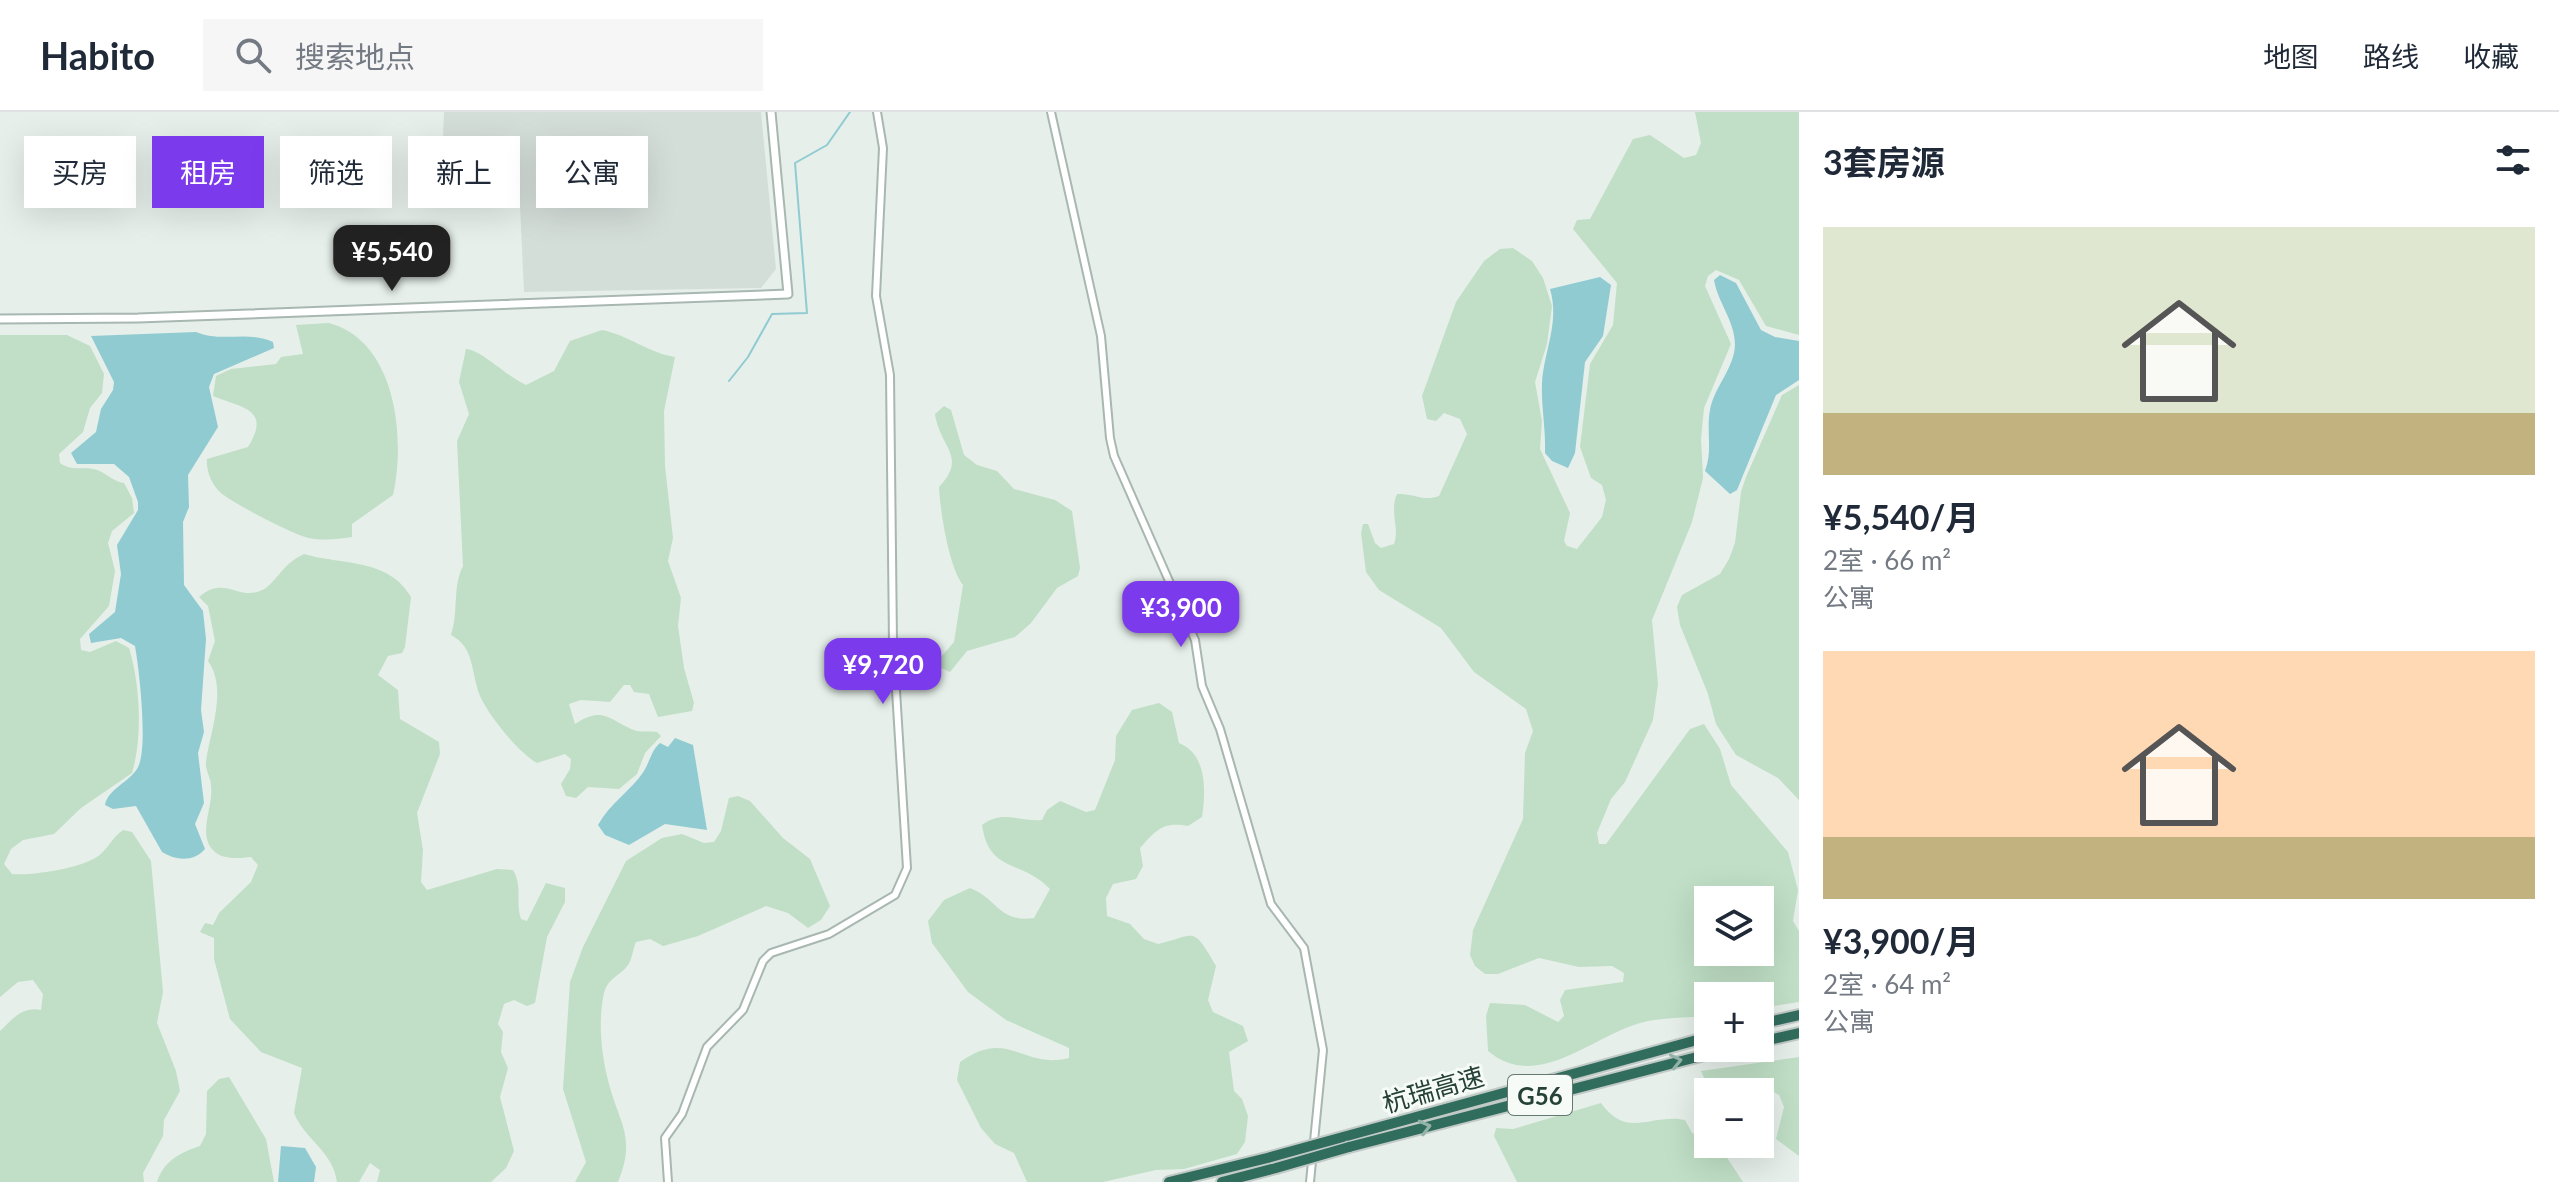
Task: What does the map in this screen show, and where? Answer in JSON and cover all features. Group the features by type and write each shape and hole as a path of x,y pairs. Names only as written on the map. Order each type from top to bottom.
{"highway":[{"path":"1774,1021 1799,1015"},
{"path":"1774,1039 1799,1033"},
{"name":"杭瑞高速","path":"1169,1182 1694,1041"},
{"name":"杭瑞高速","path":"1222,1182 1694,1058"}],"street":[{"path":"0,319 138,318 788,294 771,112"},
{"path":"668,1182 665,1138 682,1114 707,1047 743,1010 766,956 829,934 895,895 907,868 893,642 890,375 876,296 883,148 877,112"},
{"path":"1051,112 1101,336 1114,456 1195,640 1202,686 1220,729 1271,904 1304,948 1323,1050 1310,1182"}],"shaded area":[{"path":"444,112 761,112 776,269 761,288 524,292 520,136 443,136"}],"green space":[{"path":"1695,112 1799,112 1799,335 1766,326 1739,280 1716,270 1708,276 1705,286 1731,344 1704,408 1701,439 1703,478 1692,522 1652,620 1658,684 1653,720 1625,782 1611,799 1597,833 1599,844 1606,844 1690,729 1704,724 1720,749 1731,785 1788,852 1798,890 1793,921 1799,931 1799,1002 1774,1006 1774,982 1694,982 1694,1017 1640,1023 1564,1058 1526,1066 1507,1062 1488,1051 1486,1016 1490,1003 1525,1005 1558,1022 1564,1016 1560,1000 1565,990 1623,982 1624,973 1612,966 1579,967 1539,958 1498,974 1485,974 1475,966 1470,955 1473,930 1523,819 1525,753 1533,731 1526,709 1474,672 1441,628 1379,590 1366,572 1361,533 1363,524 1368,524 1375,543 1381,548 1394,544 1397,494 1428,498 1439,496 1467,434 1460,419 1444,413 1436,421 1427,419 1422,396 1456,302 1484,261 1500,249 1513,248 1532,261 1543,278 1552,306 1547,344 1535,382 1542,421 1540,449 1570,513 1564,541 1567,546 1577,549 1602,517 1606,500 1602,485 1591,478 1580,447 1590,364 1613,325 1617,283 1573,229 1577,220 1590,219 1633,139 1650,135 1684,158 1696,155 1701,143"},
{"path":"329,323 352,333 369,349 382,370 396,420 397,472 393,495 352,524 352,537 320,539 301,536 277,525 221,493 210,478 207,459 248,447 257,424 250,411 213,396 216,376 231,369 276,364 281,357 303,354 296,325"},
{"path":"602,330 675,357 664,411 665,466 673,538 668,561 681,598 678,626 684,668 694,703 692,711 658,717 649,694 634,692 630,685 624,685 610,702 581,700 569,704 575,724 601,715 637,731 657,732 661,736 645,753 637,774 619,789 588,787 576,798 566,796 561,784 570,769 571,759 565,754 537,763 513,742 480,696 464,646 451,635 463,566 457,441 469,414 459,382 466,349 479,354 526,385 554,371 570,341"},
{"path":"0,335 67,335 90,346 104,374 102,393 90,408 83,432 59,454 60,463 72,468 93,469 124,483 132,498 134,513 112,531 108,543 115,571 109,606 80,639 81,650 90,652 116,641 129,648 139,710 138,743 132,773 81,808 54,834 23,840 11,849 4,864 12,874 72,867 102,853 123,830 132,832 151,861 163,992 157,1023 176,1071 180,1091 164,1120 163,1136 143,1173 144,1182 0,1182 0,1031 23,1012 41,1010 43,994 33,980 18,982 0,997"},
{"path":"1799,385 1799,800 1778,778 1736,755 1716,724 1708,694 1680,625 1677,607 1682,595 1720,574 1729,559 1735,543 1741,492 1746,477 1782,395"},
{"path":"944,406 951,410 964,455 977,465 997,471 1014,489 1055,500 1072,511 1080,568 1078,576 1057,588 1031,623 1015,637 967,651 950,672 939,667 940,658 954,642 963,585 950,553 940,497 939,487 947,476 952,459 935,414"},
{"path":"304,554 377,569 402,584 411,597 405,647 402,653 388,656 378,675 398,690 400,719 439,742 440,754 417,813 423,850 421,882 427,890 497,869 513,870 518,882 521,919 527,921 546,883 565,888 565,902 547,937 535,1003 527,1006 514,1000 504,1004 498,1024 503,1032 501,1052 508,1068 500,1097 514,1151 506,1168 491,1182 377,1182 380,1170 370,1163 359,1182 337,1182 330,1162 294,1113 302,1068 261,1052 230,1019 214,959 214,938 200,932 205,923 213,925 219,913 251,882 258,865 251,857 219,855 209,845 207,838 211,783 206,762 216,710 217,684 208,661 215,641 208,606 199,597 216,588 245,593 260,591"},
{"path":"1159,703 1172,712 1179,743 1188,748 1200,764 1204,785 1202,817 1188,826 1166,826 1151,836 1140,848 1143,866 1136,879 1113,884 1106,898 1107,916 1130,924 1144,939 1158,944 1187,936 1197,938 1216,966 1208,1000 1213,1012 1243,1026 1248,1041 1229,1052 1234,1091 1242,1099 1248,1116 1245,1142 1237,1154 1184,1169 1156,1170 1103,1182 1027,1182 1014,1153 995,1144 981,1128 957,1080 960,1062 991,1048 1053,1060 1069,1058 1069,1048 1006,1020 968,992 932,943 928,921 944,900 970,888 1006,914 1022,919 1034,918 1050,889 1029,873 999,859 986,841 982,825 1004,817 1042,820 1047,810 1060,801 1086,812 1095,810 1115,760 1116,736 1132,710"},
{"path":"738,796 750,801 783,838 810,859 830,906 821,920 808,928 788,913 766,906 698,936 663,946 650,939 636,942 628,965 606,988 601,1014 606,1070 626,1141 623,1166 618,1182 575,1182 586,1162 563,1089 570,982 583,947 626,861 662,838 682,834 704,843 714,842 721,831 729,798"},
{"path":"1799,1057 1799,1156 1776,1139 1784,1107 1779,1095 1774,1092 1774,1078 1704,1078 1701,1071"},
{"path":"229,1077 266,1139 274,1182 157,1182 173,1159 200,1146 206,1134 207,1091 219,1079"},
{"path":"1601,1103 1611,1114 1630,1123 1685,1120 1694,1134 1694,1158 1727,1158 1743,1182 1517,1182 1494,1136 1496,1128 1513,1129"}],"water":[{"path":"1720,275 1736,283 1761,330 1775,337 1799,341 1799,380 1776,395 1737,490 1730,494 1705,471 1709,456 1710,410 1735,345 1714,280"},
{"path":"1600,277 1611,285 1603,336 1585,362 1575,453 1568,468 1552,461 1545,453 1542,383 1552,325 1550,289"},
{"path":"196,332 215,337 264,339 273,342 274,348 214,374 209,387 218,427 188,475 189,507 183,522 184,585 203,611 206,639 201,710 204,732 198,753 204,803 195,824 205,849 185,859 162,852 136,806 113,809 105,805 110,794 137,769 141,759 141,690 135,646 121,638 91,643 89,634 115,612 121,574 117,545 138,510 138,502 129,477 114,464 77,464 71,453 96,432 101,409 113,390 114,382 91,336"},
{"path":"675,738 693,745 707,830 665,824 629,845 605,835 598,825 603,817 639,778 657,746 660,743 668,747"},
{"path":"281,1146 305,1148 316,1167 314,1182 278,1182"}],"waterway":[{"path":"729,381 748,357 772,314 807,313 795,163 827,145 850,112"}]}
